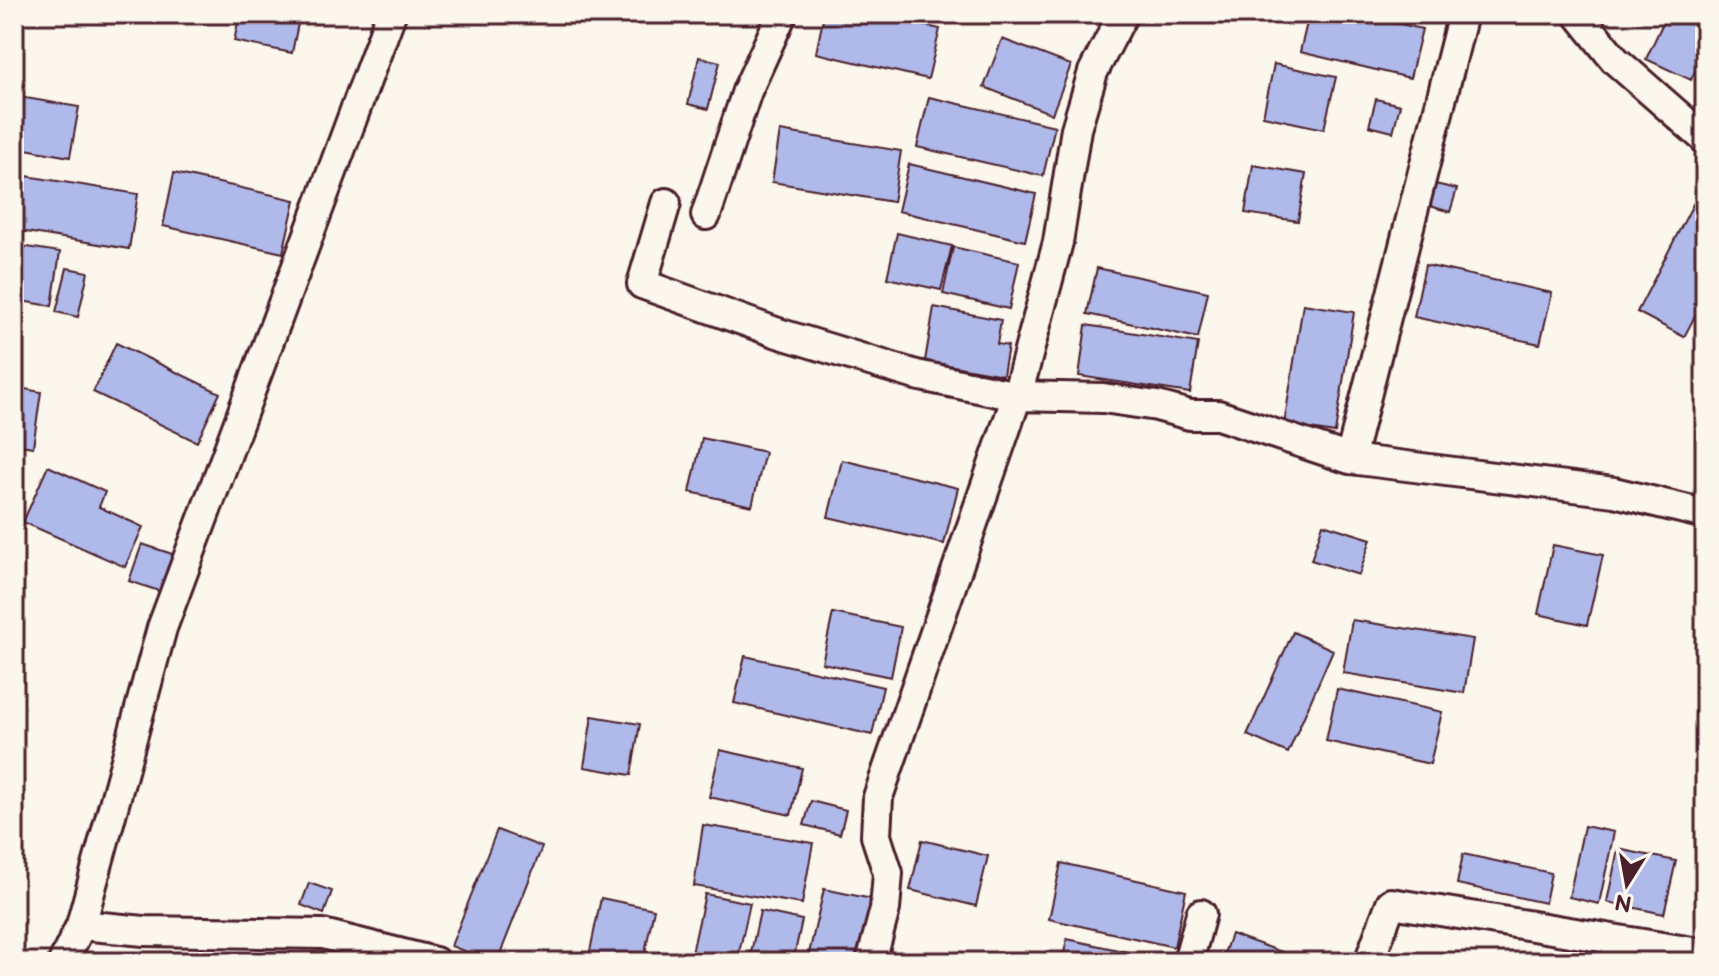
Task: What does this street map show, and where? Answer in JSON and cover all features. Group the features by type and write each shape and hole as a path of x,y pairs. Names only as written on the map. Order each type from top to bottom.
{"street":[{"path":"63,962 81,925 162,628 391,14"},
{"path":"706,215 747,91 782,14"},
{"path":"871,962 885,909 888,873 876,836 878,797 1017,396 1058,242 1076,129 1093,72 1123,14"},
{"path":"1350,459 1463,14"},
{"path":"1578,14 1615,60 1705,139"},
{"path":"666,203 642,284 778,333 916,375 1017,396 1103,398 1157,406 1190,415 1218,415 1350,459 1614,492 1705,514"},
{"path":"1369,962 1391,903 1705,954"},
{"path":"1188,962 1201,914"},
{"path":"81,925 144,931 323,934 435,962"}],"building":[{"path":"240,14 300,14 292,53 234,41"},
{"path":"824,14 873,14 940,29 928,79 816,53"},
{"path":"1309,14 1358,14 1422,29 1410,78 1300,52"},
{"path":"1405,14 1447,14 1445,23"},
{"path":"1667,14 1705,14 1705,49 1691,80 1646,59"},
{"path":"1002,39 1071,65 1052,114 984,87"},
{"path":"699,57 720,62 708,109 688,104"},
{"path":"1274,64 1336,77 1324,129 1263,116"},
{"path":"14,96 79,107 70,157 14,147"},
{"path":"929,97 1055,126 1043,176 917,147"},
{"path":"1376,99 1400,105 1393,132 1369,126"},
{"path":"780,131 901,151 893,202 772,182"},
{"path":"909,164 1036,194 1025,241 898,211"},
{"path":"1253,165 1306,174 1298,221 1245,213"},
{"path":"174,173 295,200 283,253 163,226"},
{"path":"14,174 138,194 129,249 14,230"},
{"path":"1435,184 1457,189 1450,212 1430,206"},
{"path":"1693,204 1705,210 1705,297 1684,337 1637,312"},
{"path":"897,233 952,246 941,290 887,278"},
{"path":"14,245 60,252 52,306 14,300"},
{"path":"953,247 1019,262 1009,309 943,294"},
{"path":"1425,265 1552,293 1540,344 1414,317"},
{"path":"67,268 88,272 78,317 56,312"},
{"path":"1097,268 1208,292 1198,338 1087,314"},
{"path":"1303,304 1354,312 1335,433 1284,425"},
{"path":"934,307 1001,320 997,344 1008,346 1003,375 925,361"},
{"path":"1086,325 1198,343 1190,393 1079,376"},
{"path":"116,343 220,393 197,442 93,392"},
{"path":"14,387 41,392 33,447 14,444"},
{"path":"702,438 765,452 752,506 690,492"},
{"path":"842,460 958,488 944,544 828,517"},
{"path":"48,466 105,492 99,507 143,527 125,567 23,522"},
{"path":"1323,524 1371,539 1359,575 1311,560"},
{"path":"142,544 175,555 162,592 129,581"},
{"path":"1553,545 1603,555 1587,625 1538,614"},
{"path":"833,613 901,627 891,677 822,663"},
{"path":"1352,620 1473,639 1464,693 1343,673"},
{"path":"1293,632 1333,650 1288,753 1247,735"},
{"path":"745,656 883,687 872,735 734,703"},
{"path":"1337,689 1442,712 1430,764 1326,741"},
{"path":"592,716 640,724 631,775 584,767"},
{"path":"720,750 802,768 791,815 709,797"},
{"path":"811,801 846,810 840,834 804,825"},
{"path":"703,825 813,843 802,904 694,886"},
{"path":"1584,826 1614,832 1599,904 1569,897"},
{"path":"497,830 542,847 497,962 492,962 451,946"},
{"path":"922,840 988,856 976,906 910,890"},
{"path":"1618,849 1676,861 1664,914 1607,902"},
{"path":"1463,854 1551,873 1545,903 1457,884"},
{"path":"1061,863 1186,891 1174,947 1049,919"},
{"path":"309,883 332,891 324,914 301,905"},
{"path":"824,889 872,899 858,962 807,962"},
{"path":"705,894 750,903 737,962 690,962"},
{"path":"601,898 654,909 643,962 618,962 589,956"},
{"path":"760,911 802,920 793,962 749,962"},
{"path":"1231,934 1310,962 1221,962"},
{"path":"1067,939 1156,958 1155,962 1062,962"}]}
